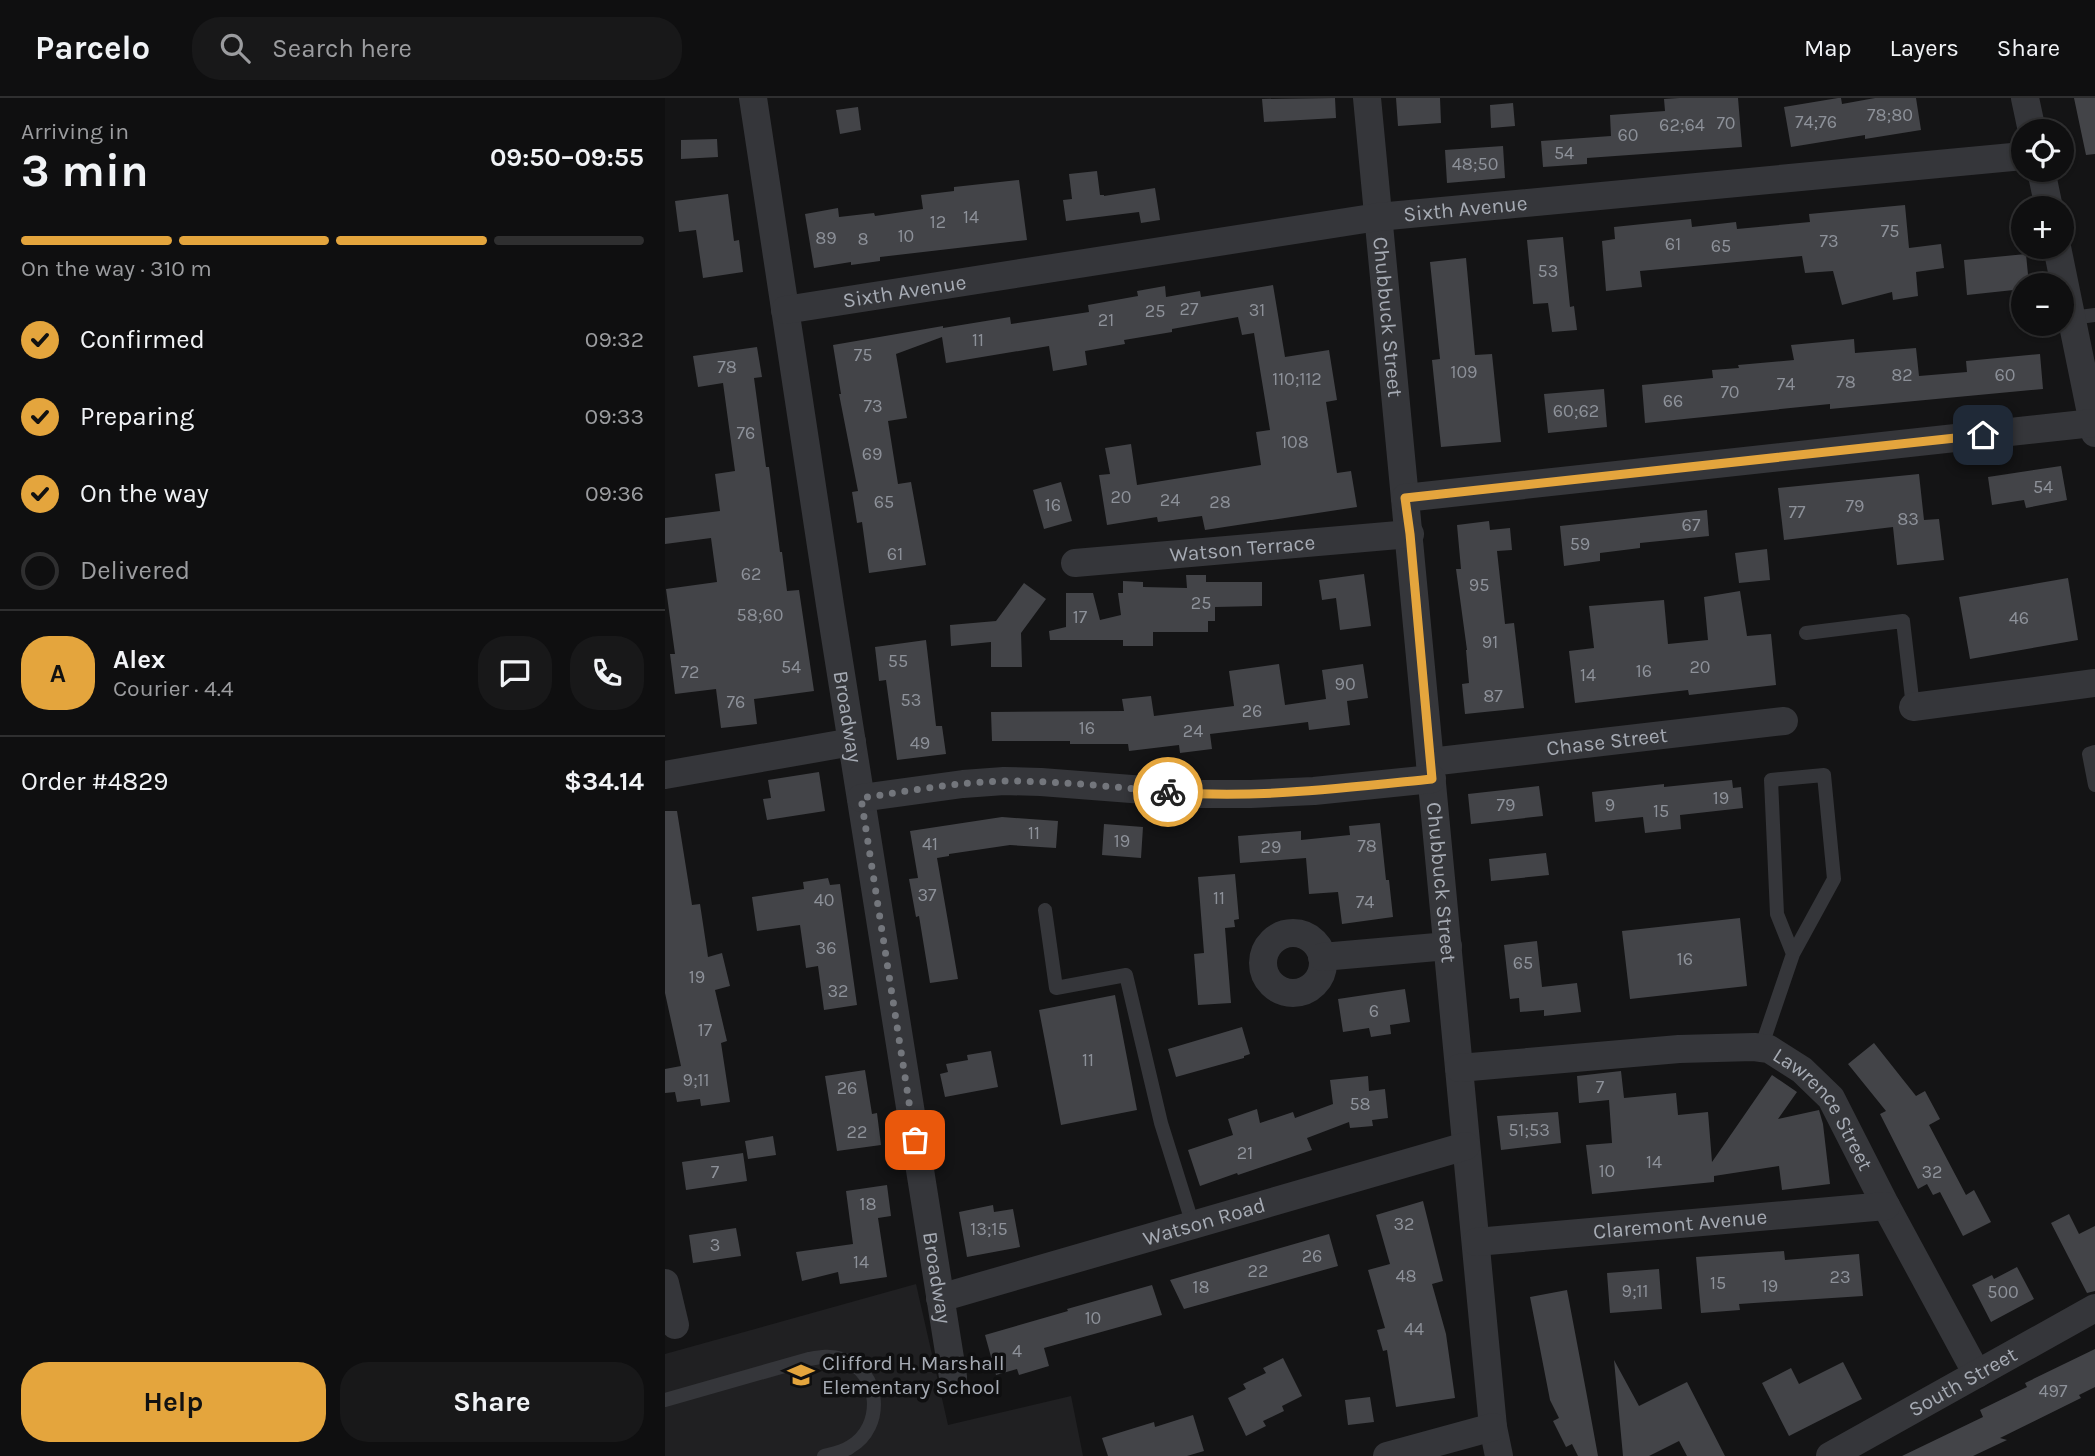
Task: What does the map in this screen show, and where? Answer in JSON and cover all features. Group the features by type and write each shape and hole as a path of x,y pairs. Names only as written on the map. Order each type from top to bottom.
{"street":[{"name":"Broadway","path":"753,98 953,1377"},
{"name":"Chubbuck Street","path":"1367,98 1493,1427 1499,1456"},
{"path":"2025,98 2029,119"},
{"name":"Sixth Avenue","path":"785,310 1378,217 2011,157"},
{"path":"1405,498 2094,428 2083,317 2061,259"},
{"name":"Watson Terrace","path":"1075,563 1410,534"},
{"path":"1913,707 2095,683"},
{"name":"Chase Street","path":"861,798 1004,781 1196,794 1314,791 1431,770 1784,721"},
{"path":"665,775 852,742"},
{"path":"1322,957 1448,946"},
{"name":"Lawrence Street","path":"1459,1068 1679,1049 1769,1049 1802,1070 1831,1098 1977,1374"},
{"name":"Watson Road","path":"940,1298 1466,1146"},
{"name":"Claremont Avenue","path":"1476,1242 1886,1206"},
{"path":"665,1283 675,1325"},
{"name":"South Street","path":"1830,1456 2095,1308"},
{"path":"1387,1456 1493,1427"}],"lane":[{"path":"1805,633 1903,621 1913,707"},
{"path":"2095,752 2089,754 2095,785"},
{"path":"1761,1048 1793,954 1835,879 1824,775 1771,780 1777,914 1793,954"},
{"path":"1045,909 1056,988 1126,975 1161,1123 1193,1225"},
{"path":"665,1400 809,1359 827,1356 844,1359 860,1370 869,1382 874,1397 874,1412 870,1426 861,1438 849,1448 824,1456"}],"shaded area":[{"name":"Clifford H. Marshall Elementary School","path":"916,1284 948,1425 1071,1396 1083,1456 665,1456 665,1354"}],"building":[{"path":"1335,98 1336,118 1264,122 1262,99"},
{"path":"1396,98 1440,98 1441,123 1398,126"},
{"path":"1738,98 1742,147 1587,158 1587,164 1543,167 1541,141 1611,136 1610,115 1665,111 1664,99"},
{"path":"1841,98 1842,104 1875,98 1916,98 1921,130 1865,139 1865,135 1791,147 1784,107"},
{"path":"2074,98 2095,98 2095,154 2086,155"},
{"path":"1513,103 1515,126 1491,128 1490,105"},
{"path":"858,107 861,130 840,134 836,110"},
{"path":"717,139 718,157 681,159 681,140"},
{"path":"1503,146 1505,178 1447,183 1445,150"},
{"path":"1097,171 1100,195 1155,188 1160,220 1141,223 1139,212 1066,221 1063,200 1072,199 1069,174"},
{"path":"1019,180 1027,240 880,257 880,261 814,268 805,214 838,208 839,217 874,213 875,216 923,209 921,195 954,191 954,187"},
{"path":"728,194 734,241 739,240 743,272 703,278 696,230 679,232 675,201"},
{"path":"1905,205 1909,248 1941,244 1944,268 1916,272 1918,296 1893,300 1892,292 1842,305 1833,271 1805,273 1802,256 1640,271 1642,287 1606,291 1602,241 1615,239 1614,227 1691,219 1692,227 1736,222 1737,229 1810,222 1809,214"},
{"path":"1563,237 1570,307 1574,306 1577,330 1552,332 1548,303 1533,304 1527,240"},
{"path":"2011,255 2011,259 2026,259 2028,273 2011,273 2011,290 1967,295 1964,260"},
{"path":"1466,258 1475,355 1492,354 1501,442 1441,447 1432,360 1440,359 1430,262"},
{"path":"1273,285 1285,357 1329,350 1337,400 1326,402 1337,473 1351,471 1357,507 1205,530 1202,516 1158,522 1157,517 1107,525 1099,475 1110,474 1105,448 1131,444 1137,485 1261,465 1256,432 1270,430 1254,333 1242,335 1238,317 1172,329 1172,332 1124,340 1125,344 1085,351 1087,365 1053,371 1049,346 946,363 942,337 896,354 907,418 888,421 898,484 911,482 926,565 869,573 862,522 857,523 852,492 858,491 839,394 833,345 1010,317 1011,324 1089,312 1088,305 1138,296 1137,291 1165,286 1166,297 1200,291 1201,297"},
{"path":"1854,339 1855,353 1916,348 1919,376 1967,372 1966,361 2040,354 2043,389 1830,409 1830,404 1645,423 1642,385 1713,378 1712,370 1794,360 1791,345"},
{"path":"757,347 762,377 754,378 780,552 787,591 799,590 814,691 754,699 757,724 721,728 716,689 675,694 670,654 675,654 666,589 717,582 711,538 665,544 665,518 720,511 715,474 735,471 723,383 698,387 693,356"},
{"path":"1604,389 1607,427 1548,433 1544,394"},
{"path":"2061,466 2067,500 2026,508 2024,500 1992,505 1988,477"},
{"path":"1919,474 1924,520 1939,519 1944,560 1897,565 1893,527 1784,540 1778,488"},
{"path":"1061,482 1072,521 1044,529 1033,490"},
{"path":"1707,510 1709,536 1640,543 1640,548 1600,553 1600,561 1564,566 1560,526"},
{"path":"1489,521 1490,530 1510,528 1512,550 1497,551 1505,624 1514,623 1524,708 1465,714 1462,684 1469,683 1456,569 1461,569 1457,525"},
{"path":"1767,549 1770,580 1739,583 1735,553"},
{"path":"1364,574 1371,626 1340,630 1336,598 1322,600 1319,580"},
{"path":"1186,575 1206,575 1206,582 1262,582 1262,606 1215,607 1215,621 1208,621 1208,632 1153,632 1153,646 1123,646 1123,640 1050,640 1049,631 1066,627 1066,593 1093,593 1100,620 1121,615 1118,593 1123,593 1123,581 1143,582 1143,587 1187,588"},
{"path":"2068,578 2078,640 1970,659 1959,597"},
{"path":"1024,583 1046,599 1021,633 1022,667 991,667 991,642 951,646 950,625 996,621"},
{"path":"1740,591 1747,636 1771,634 1776,685 1689,695 1688,690 1575,703 1569,651 1594,648 1589,606 1664,600 1668,644 1708,640 1704,597"},
{"path":"926,640 936,726 942,726 946,754 897,760 886,680 879,681 875,647"},
{"path":"1279,664 1285,705 1326,699 1322,670 1363,664 1368,698 1347,701 1350,725 1309,730 1308,722 1210,734 1212,749 1180,753 1179,745 1129,751 1128,744 992,741 991,712 1124,711 1122,699 1151,696 1154,716 1234,706 1229,671"},
{"path":"819,772 825,811 767,820 763,799 771,798 768,780"},
{"path":"1732,780 1733,788 1741,787 1743,808 1680,815 1681,829 1645,833 1643,817 1595,822 1592,792"},
{"path":"1539,786 1543,816 1471,824 1468,794"},
{"path":"665,811 677,811 692,905 700,904 708,957 722,953 730,986 715,990 727,1041 721,1043 730,1102 701,1106 700,1099 677,1102 675,1092 665,1093 665,1069 681,1066 665,993"},
{"path":"1002,817 1058,821 1056,848 1010,845 937,858 958,979 930,983 919,916 916,917 909,879 918,878 910,831"},
{"path":"1380,823 1393,917 1342,924 1338,892 1309,894 1306,858 1240,863 1238,836 1301,831 1301,840 1350,835 1349,826"},
{"path":"1104,824 1143,827 1141,858 1102,855"},
{"path":"1546,853 1549,875 1491,881 1489,859"},
{"path":"1235,874 1239,919 1234,920 1235,927 1225,928 1231,1003 1198,1005 1194,954 1204,953 1198,877"},
{"path":"828,878 830,885 840,884 857,1005 824,1010 818,966 806,968 800,925 757,931 752,897 804,889 803,882"},
{"path":"1740,918 1747,986 1630,999 1622,931"},
{"path":"1537,941 1542,987 1577,983 1581,1012 1544,1016 1544,1010 1520,1012 1519,998 1510,999 1504,945"},
{"path":"1405,989 1410,1022 1390,1025 1391,1034 1371,1037 1369,1028 1343,1032 1338,999"},
{"path":"1115,995 1137,1110 1061,1125 1039,1010"},
{"path":"1242,1027 1250,1054 1176,1077 1168,1049"},
{"path":"1874,1043 1916,1096 1925,1091 1940,1119 1929,1125 1966,1195 1974,1190 1991,1222 1963,1236 1940,1192 1933,1195 1927,1184 1918,1189 1880,1114 1886,1111 1848,1064"},
{"path":"991,1051 998,1087 945,1097 940,1074 948,1072 946,1064 968,1060 967,1055"},
{"path":"865,1070 872,1114 877,1113 881,1145 837,1151 825,1076"},
{"path":"1621,1071 1624,1098 1676,1093 1678,1115 1708,1112 1712,1162 1772,1075 1797,1092 1778,1119 1819,1110 1830,1184 1782,1190 1779,1166 1714,1176 1714,1182 1592,1194 1586,1145 1612,1143 1609,1100 1579,1103 1577,1076"},
{"path":"1368,1076 1369,1091 1385,1089 1388,1118 1372,1120 1373,1126 1350,1128 1349,1122 1307,1138 1312,1150 1200,1186 1188,1150 1233,1135 1228,1119 1257,1109 1260,1123 1293,1112 1295,1118 1333,1104 1330,1080"},
{"path":"1558,1112 1561,1143 1501,1150 1497,1116"},
{"path":"773,1136 776,1155 748,1159 745,1141"},
{"path":"743,1153 747,1181 686,1190 682,1162"},
{"path":"887,1185 891,1216 878,1218 887,1277 840,1284 838,1272 802,1281 796,1252 853,1244 846,1191"},
{"path":"1423,1201 1443,1281 1432,1284 1446,1334 1455,1398 1396,1407 1387,1350 1383,1351 1377,1330 1385,1328 1368,1270 1390,1264 1376,1215"},
{"path":"993,1205 994,1212 1013,1209 1020,1247 967,1257 959,1212"},
{"path":"2069,1214 2079,1234 2095,1226 2095,1291 2087,1293 2051,1223"},
{"path":"736,1228 741,1256 693,1263 689,1235"},
{"path":"1329,1234 1338,1266 1184,1309 1170,1280"},
{"path":"1784,1251 1785,1260 1859,1254 1863,1296 1739,1304 1740,1310 1701,1313 1696,1257"},
{"path":"2017,1267 2034,1299 1991,1322 1972,1285 1992,1275 1994,1279"},
{"path":"1659,1269 1662,1309 1610,1313 1607,1273"},
{"path":"1152,1285 1162,1315 1044,1348 1049,1366 1019,1375 1017,1369 996,1375 985,1335"},
{"path":"1567,1290 1598,1456 1578,1456 1572,1444 1566,1447 1553,1421 1559,1418 1550,1400 1530,1297"},
{"path":"2095,1349 2095,1387 2079,1395 2081,1398 2000,1438 2007,1440 1973,1456 1902,1456 1983,1417 1980,1410 2027,1387 2025,1383"},
{"path":"1283,1358 1302,1396 1282,1406 1284,1411 1263,1421 1266,1426 1246,1436 1228,1398 1246,1389 1243,1384 1266,1373 1263,1368"},
{"path":"1614,1360 1639,1406 1687,1382 1725,1456 1687,1456 1679,1441 1649,1456 1623,1456"},
{"path":"1843,1362 1862,1399 1789,1436 1762,1383 1791,1368 1799,1384"},
{"path":"1370,1397 1374,1422 1348,1425 1345,1400"},
{"path":"1193,1415 1204,1451 1187,1456 1108,1456 1102,1438 1154,1422 1155,1427"}],"way so far":[{"path":"915,1140 861,798 1004,781 1168,792"}],"place":[{"name":"Clifford H. Marshall Elementary School","path":"801,1375"}],"route":[{"path":"1168,792 1251,794 1314,791 1432,779 1405,498 1983,435"}]}
